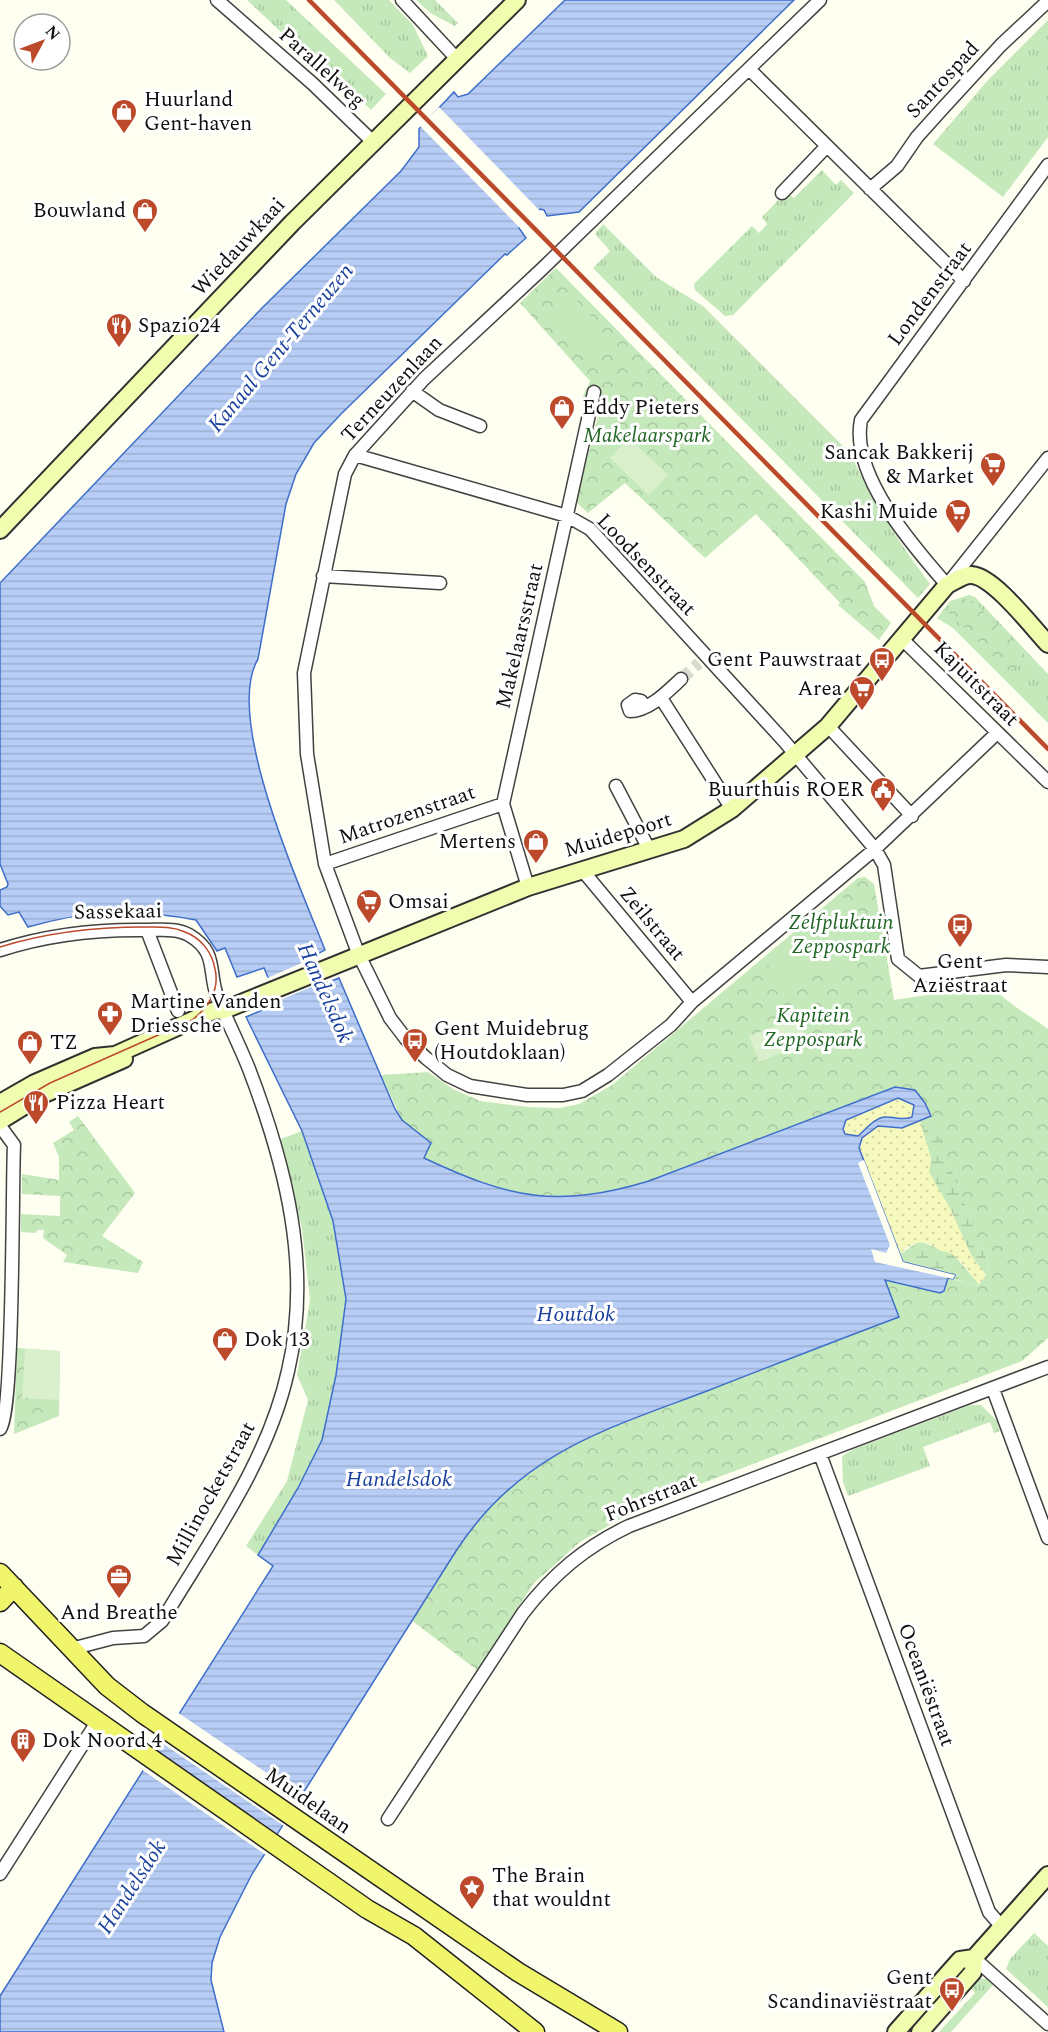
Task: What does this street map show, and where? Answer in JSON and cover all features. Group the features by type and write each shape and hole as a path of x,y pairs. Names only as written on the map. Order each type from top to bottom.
{"main road":[{"name":"Muidelaan","path":"0,1573 107,1686 142,1713 518,1972 618,2032"},
{"path":"0,1602 14,1587"},
{"path":"0,1653 367,1909 414,1936 535,2032"}],"street":[{"name":"Parallelweg","path":"217,0 313,84 372,141"},
{"path":"402,0 458,58"},
{"name":"Wiedauwkaai","path":"0,530 372,141 517,0"},
{"name":"Terneuzenlaan","path":"820,0 412,392 355,455 345,474 304,673 307,754 325,864 358,953 390,1018 406,1039 447,1075 470,1086 498,1092 539,1095 582,1091 609,1076 671,1025 692,1002 912,816 997,733"},
{"name":"Santospad","path":"870,189 897,166 917,137 1001,45 1048,1"},
{"path":"749,69 964,281"},
{"path":"782,193 826,147"},
{"name":"Londenstraat","path":"947,585 916,549 885,505 862,450 859,430 861,420 1048,165"},
{"path":"412,392 439,410 480,426"},
{"name":"Makelaarsstraat","path":"528,887 503,804 594,392"},
{"name":"Loodsenstraat","path":"355,455 567,516 590,529 703,660 795,754 875,849 884,865 898,959 919,976 1006,965 1048,966"},
{"path":"947,585 1048,458"},
{"path":"947,585 969,574 982,577 1048,644"},
{"path":"323,576 440,584"},
{"name":"Muidepoort","path":"227,1008 358,953 379,948 528,887 684,839 732,809 828,726 947,585"},
{"name":"Kajuitstraat","path":"903,639 1048,782"},
{"path":"645,706 661,698 681,679"},
{"path":"661,698 732,809"},
{"path":"828,726 912,816"},
{"path":"616,786 650,851"},
{"name":"Matrozenstraat","path":"325,864 503,804"},
{"name":"Zeilstraat","path":"583,871 692,1002"},
{"path":"147,930 178,1011"},
{"name":"Sassekaai","path":"0,950 67,933 177,931 198,942 210,958 216,994 227,1008"},
{"path":"0,1103 35,1083 86,1061 115,1055 213,1011 227,1008"},
{"path":"0,1121 51,1091 216,1018 227,1008"},
{"name":"Millinocketstraat","path":"71,1648 144,1636 162,1621 245,1481 270,1429 288,1372 297,1319 298,1271 293,1215 271,1131 227,1008"},
{"path":"0,1126 14,1145 10,1350 5,1418 0,1429"},
{"name":"Fohrstraat","path":"388,1819 523,1613 540,1591 579,1553 629,1526 1047,1368"},
{"path":"993,1389 1048,1538"},
{"name":"Oceaniëstraat","path":"819,1454 989,1912 1002,1927"},
{"path":"0,1874 97,1722"},
{"path":"920,2032 973,1972 974,1958 1048,1875"},
{"path":"896,2032 960,1960 974,1958 1048,2024"}],"green space":[{"path":"247,0 286,0 386,94 371,110 316,58 283,34"},
{"path":"334,0 389,0 413,25 428,56 410,73 390,58"},
{"path":"416,0 435,0 458,23 455,26 432,14"},
{"path":"1048,20 1048,137 1003,197 933,144 988,80"},
{"path":"822,170 836,185 841,180 854,193 733,315 725,316 695,290 694,284 752,226 759,233 767,224 762,217 786,192 794,198"},
{"path":"603,224 656,277 703,306 843,446 857,453 859,456 853,459 870,492 898,539 930,584 918,598 593,268 610,251 595,234"},
{"name":"Makelaarspark","path":"556,268 865,582 874,606 891,623 879,640 838,605 840,603 756,514 705,558 625,483 588,513 576,502 601,404 581,401 590,381 520,303"},
{"path":"566,294 570,294 602,327 603,344 596,348 588,348 573,339 549,310"},
{"path":"969,595 975,597 1048,674 1048,723 953,628 937,618 950,601"},
{"path":"960,598 973,601 1026,656 1009,672 947,611"},
{"name":"Kapitein Zeppospark","path":"865,877 874,884 894,1000 991,985 1011,1003 1048,1029 1048,1338 1022,1361 643,1506 580,1542 534,1583 477,1670 411,1620 469,1531 497,1499 523,1475 559,1452 611,1428 898,1317 885,1279 944,1291 948,1278 978,1286 986,1275 989,1265 925,1103 895,1087 649,1181 616,1190 559,1197 508,1190 454,1172 424,1158 431,1143 402,1120 381,1075 428,1072 453,1089 480,1101 560,1108 579,1104 612,1085 858,878"},
{"name":"Zelfpluktuin Zeppospark","path":"841,896 868,919 879,952 776,990 766,958"},
{"path":"78,1116 135,1193 102,1236 143,1262 138,1273 63,1262 67,1255 43,1238 44,1230 37,1230 36,1233 21,1232 21,1214 60,1216 60,1196 22,1194 22,1174 59,1180 59,1157 53,1143 74,1130 69,1122"},
{"path":"931,1116 989,1265 986,1275 971,1255 928,1172 931,1159 920,1121"},
{"path":"302,1131 333,1221 346,1299 336,1375 322,1440 298,1488 258,1555 246,1546 287,1481 308,1400 297,1375 310,1300 302,1228 278,1140"},
{"path":"919,1241 953,1254 979,1284 978,1286 953,1279 954,1275 903,1262 899,1255"},
{"path":"17,1348 60,1351 59,1416 14,1434"},
{"path":"970,1405 981,1405 997,1421 1000,1431 994,1433 990,1422 923,1447 930,1466 848,1496 843,1482 842,1456 854,1449"},
{"path":"1034,1933 1048,1946 1048,2007 1006,1969 1010,1959"},
{"path":"976,1978 987,1979 993,1985 951,2032 939,2032 975,1993 968,1985"}],"sand":[{"path":"899,1098 914,1105 915,1112 912,1117 900,1120 887,1117 858,1136 845,1134 843,1129 846,1120"},
{"path":"920,1121 931,1159 929,1172 951,1210 971,1255 986,1275 979,1284 957,1258 930,1244 919,1242 909,1246 899,1255 859,1147 862,1138 878,1126 902,1128"}],"shaded area":[{"path":"629,438 668,475 649,495 610,458"},
{"path":"799,1017 808,1043 759,1062 749,1036"},
{"path":"25,1349 60,1351 59,1400 22,1398"}],"water":[{"path":"565,0 794,0 579,212 547,216 544,210 540,209 519,228 526,238 507,255 505,254 341,414 314,443 296,474 286,504 258,659 250,686 250,721 257,761 269,803 299,887 325,950 308,959 319,986 339,978 395,1109 402,1120 431,1143 424,1158 482,1182 534,1195 559,1197 587,1195 649,1181 895,1087 915,1090 931,1116 902,1128 878,1126 862,1138 859,1148 903,1262 955,1275 953,1279 948,1278 944,1291 940,1293 885,1280 899,1317 599,1433 536,1468 508,1490 481,1518 456,1551 252,1874 220,1937 212,1963 211,1980 224,2032 0,2032 0,1996 273,1566 258,1555 298,1488 322,1440 336,1375 346,1299 333,1221 302,1131 246,1017 279,1003 264,968 237,977 225,948 217,951 196,920 131,912 91,914 28,927 19,912 8,915 0,906 0,890 8,884 0,864 0,583 261,309 401,171 419,147 419,129 454,92 458,97 468,94","holes":["898,1098 914,1105 912,1117 905,1119 883,1117 871,1123 858,1136 845,1134 843,1129 846,1120"]}],"pier":[{"path":"439,107 540,211 521,229 420,126"},
{"path":"320,955 312,960 321,983 247,1014 275,1001 265,979"},
{"path":"864,1160 903,1262 955,1275 953,1279 875,1262 871,1249 886,1253 890,1245 858,1163"},
{"path":"177,1712 302,1797 284,1826 159,1741"},
{"path":"154,1749 279,1835 266,1855 141,1769"}],"tunnel":[{"path":"681,679 699,663"}],"tram line":[{"path":"0,947 71,931 125,927 170,928 191,935 205,946 214,963 216,977 214,991 208,1004 192,1020 50,1083 0,1112"}],"railway":[{"path":"309,0 1048,749"}],"place":[{"name":"Huurland Gent-haven","path":"124,135"},
{"name":"Bouwland","path":"145,234"},
{"name":"Spazio24","path":"119,349"},
{"name":"Eddy Pieters","path":"562,431"},
{"name":"Sancak Bakkerij & Market","path":"993,488"},
{"name":"Kashi Muide","path":"958,535"},
{"name":"Gent Pauwstraat","path":"882,683"},
{"name":"Area","path":"862,712"},
{"name":"Buurthuis ROER","path":"883,813"},
{"name":"Mertens","path":"536,865"},
{"name":"Omsai","path":"369,925"},
{"name":"Gent Aziëstraat","path":"960,949"},
{"name":"Martine Vanden Driessche","path":"110,1037"},
{"name":"Gent Muidebrug (Houtdoklaan)","path":"415,1064"},
{"name":"TZ","path":"30,1066"},
{"name":"Pizza Heart","path":"36,1126"},
{"name":"Dok 13","path":"225,1363"},
{"name":"And Breathe","path":"119,1600"},
{"name":"Dok Noord 4","path":"23,1764"},
{"name":"The Brain that wouldnt","path":"472,1911"},
{"name":"Gent Scandinaviëstraat","path":"952,2013"}],"water label":[{"name":"Kanaal Gent-Terneuzen","path":"281,348"},
{"name":"Handelsdok","path":"325,993"},
{"name":"Houtdok","path":"576,1314"},
{"name":"Handelsdok","path":"399,1479"},
{"name":"Handelsdok","path":"132,1887"}]}
